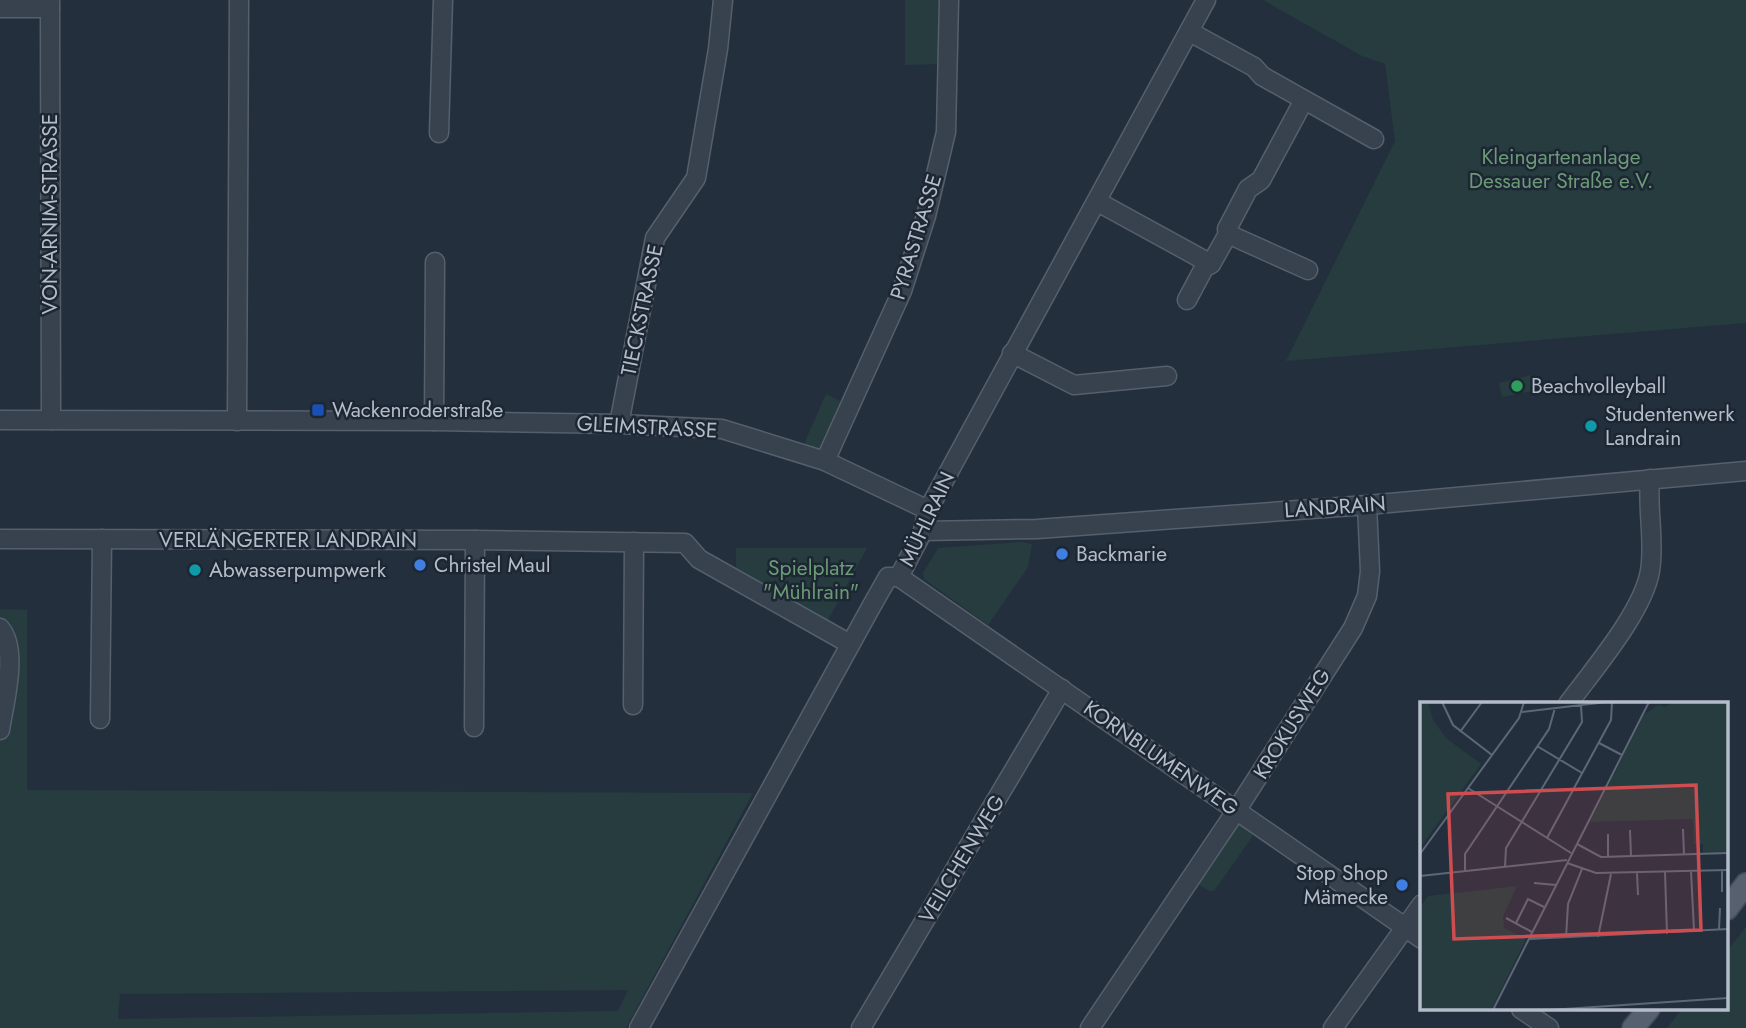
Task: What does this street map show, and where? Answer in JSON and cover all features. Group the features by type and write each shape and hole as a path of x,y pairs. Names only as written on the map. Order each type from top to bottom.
{"main road":[{"path":"1728,908 1746,884"},
{"path":"1633,1028 1647,1010"}],"street":[{"path":"237,421 239,0"},
{"path":"439,133 443,0"},
{"name":"TIECKSTRASSE","path":"619,424 655,238 696,178 718,49 723,0"},
{"name":"PYRASTRASSE","path":"825,461 902,291 926,216 946,132 949,0"},
{"name":"MÜHLRAIN","path":"639,1028 888,577 899,577 923,531 928,510 1206,0"},
{"path":"0,8 50,4"},
{"name":"VON-ARNIM-STRASSE","path":"50,4 51,420"},
{"path":"1190,32 1374,139"},
{"path":"1187,300 1204,268 1211,264 1228,234 1227,229 1248,189 1261,180 1304,100"},
{"path":"1098,202 1211,264"},
{"path":"1228,234 1308,270"},
{"path":"434,421 435,262"},
{"path":"1012,353 1074,385 1167,376"},
{"name":"GLEIMSTRASSE","path":"0,420 434,421 619,424 722,429 825,461 928,510"},
{"name":"LANDRAIN","path":"923,531 1037,529 1367,505 1746,471"},
{"path":"1569,702 1632,615 1646,586 1651,558 1650,479"},
{"name":"KROKUSWEG","path":"1090,1028 1236,811 1353,628 1367,596 1370,571 1367,505"},
{"name":"VERLÄNGERTER LANDRAIN","path":"0,539 685,543 699,559 850,644"},
{"path":"100,719 102,539"},
{"path":"474,727 475,540"},
{"path":"633,705 634,542"},
{"name":"KORNBLUMENWEG","path":"899,577 1420,938"},
{"path":"0,628 9,647 9,667 0,730"},
{"name":"VEILCHENWEG","path":"861,1028 1062,689"},
{"path":"1333,1028 1420,907"},
{"path":"1522,1010 1549,1028"}],"green space":[{"path":"905,0 943,0 942,64 905,65"},
{"name":"Kleingartenanlage Dessauer Straße e.V.","path":"1263,0 1746,0 1746,323 1286,361 1395,141 1385,64 1362,56"},
{"name":"Beachvolleyball","path":"1532,375 1536,390 1502,397 1499,383"},
{"path":"826,394 846,404 823,453 804,444"},
{"path":"1020,542 1032,544 1028,567 988,625 924,579 923,573 938,548"},
{"name":"Spielplatz \"Mühlrain\"","path":"736,548 867,548 825,626 736,574"},
{"path":"0,609 27,610 27,790 753,793 626,1028 0,1028","holes":["628,990 618,1011 118,1019 120,994"]},
{"path":"1240,825 1252,834 1252,837 1214,891 1209,891 1198,884 1232,829"},
{"path":"1746,927 1746,1028 1667,1028 1681,1010 1728,1010 1728,950"}],"place":[{"name":"Beachvolleyball","path":"1517,386"},
{"name":"Wackenroderstraße","path":"318,410"},
{"name":"Studentenwerk Landrain","path":"1591,426"},
{"name":"Backmarie","path":"1062,554"},
{"name":"Christel Maul","path":"420,565"},
{"name":"Abwasserpumpwerk","path":"195,570"},
{"name":"Stop Shop Mämecke","path":"1402,885"}]}
